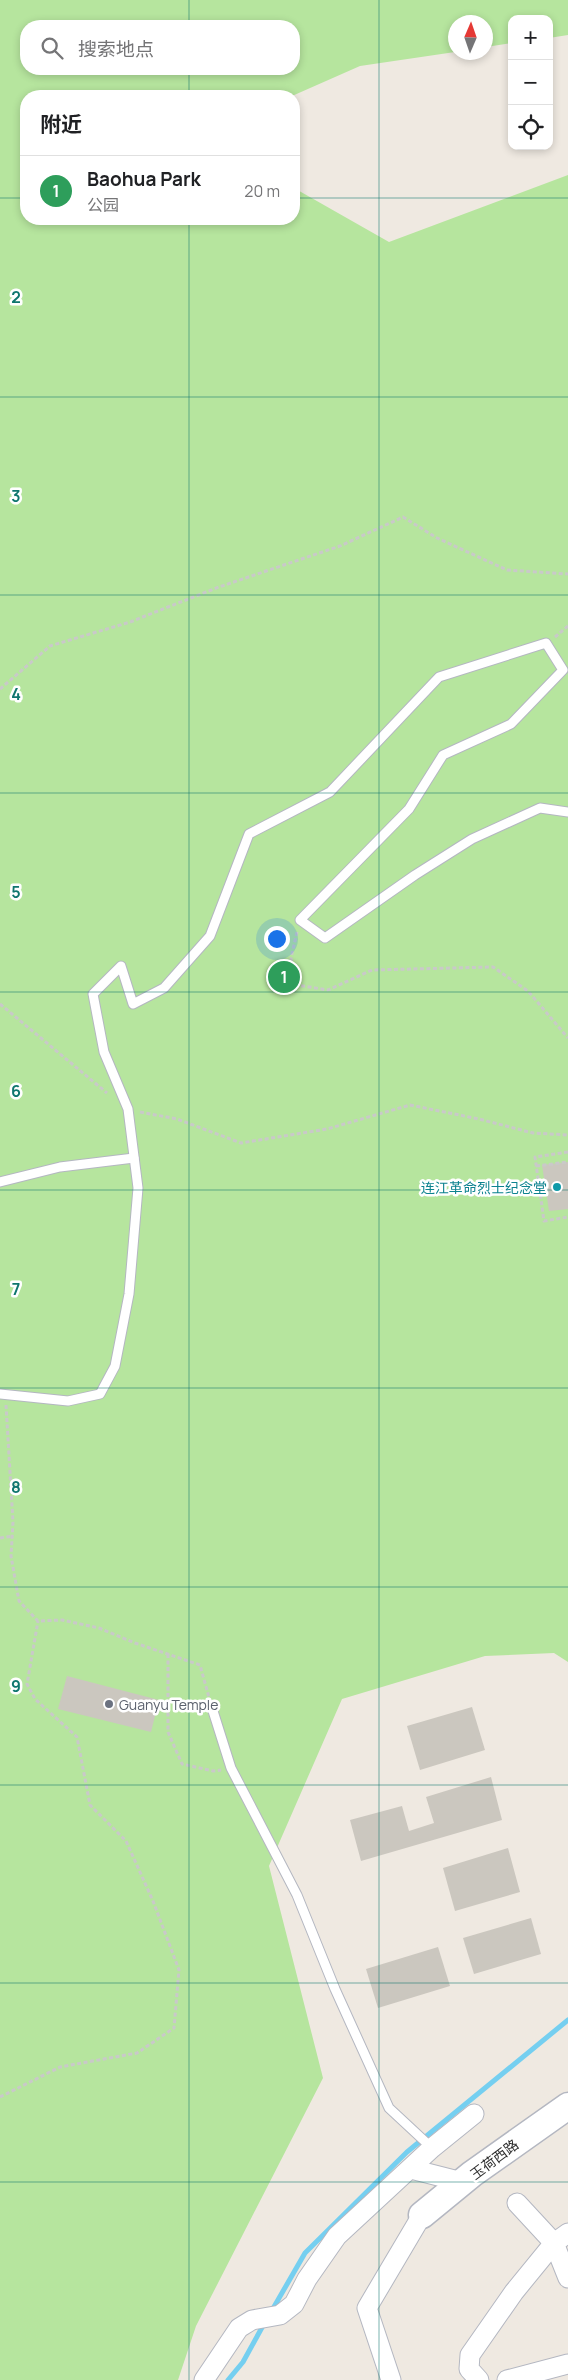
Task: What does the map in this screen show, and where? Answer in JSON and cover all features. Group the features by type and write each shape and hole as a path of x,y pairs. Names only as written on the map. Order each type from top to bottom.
{"main road":[{"name":"玉荷西路","path":"422,2216 462,2182 534,2128 568,2106"}],"street":[{"path":"204,2380 239,2328 252,2320 280,2315 294,2304 307,2279 337,2236 432,2148 474,2114"},
{"path":"411,2169 462,2182"},
{"path":"516,2202 561,2238 568,2278"},
{"path":"392,2380 367,2308 422,2216"},
{"path":"479,2380 469,2369 470,2355 514,2292 561,2238"},
{"path":"507,2380 568,2364"}],"lane":[{"path":"2,1394 68,1401 100,1394 115,1366 129,1294 138,1188 128,1109 104,1052 93,994 121,966 133,1004 164,988 210,936 249,834 330,792 439,677 546,643 563,670 511,724 444,755 409,809 300,920 325,938 414,875 472,839 540,808 568,812"},
{"path":"0,1182 60,1167 134,1158"},
{"path":"212,1711 231,1768 297,1895 335,1989 389,2108 432,2148"}],"path":[{"path":"0,688 50,646 130,622 219,587 340,546 403,517 437,538 507,570 568,574"},
{"path":"300,920 291,958 297,986 328,990 372,970 493,967 528,991 568,1038"},
{"path":"0,1004 128,1109 177,1119 241,1143 327,1129 410,1105 479,1119 532,1133 568,1136"},
{"path":"568,1152 535,1157 544,1221 568,1217"},
{"path":"536,1166 568,1162"},
{"path":"2,1394 13,1536 12,1556 19,1601 38,1621 62,1620 99,1628 135,1644 200,1665 212,1711"},
{"path":"0,1538 13,1536"},
{"path":"0,2097 60,2067 136,2053 174,2028 179,1970 153,1901 126,1841 90,1805 77,1737 35,1699 27,1684 38,1621"},
{"path":"168,1654 168,1732 182,1764 212,1771 231,1768"}],"green space":[{"path":"0,0 568,0 568,35 553,37 553,15 508,15 508,44 493,46 493,15 448,15 448,53 360,66 300,92 300,90 20,90 20,225 300,225 300,191 389,242 568,175 568,1662 554,1653 485,1656 342,1699 269,1866 323,2078 196,2326 178,2380 0,2380"}],"building":[{"name":"连江革命烈士纪念堂","path":"568,1162 568,1209 549,1211 542,1165"},
{"name":"Guanyu Temple","path":"67,1676 159,1700 151,1732 58,1709"},
{"path":"472,1707 485,1750 420,1770 407,1726"},
{"path":"491,1777 502,1820 361,1861 350,1820 402,1806 409,1831 434,1823 426,1797"},
{"path":"508,1848 520,1892 455,1911 443,1868"},
{"path":"531,1918 541,1954 474,1974 463,1938"},
{"path":"438,1947 450,1986 378,2008 366,1969"}],"waterway":[{"path":"271,2312 305,2253 407,2152 568,2020"},
{"path":"228,2380 243,2362 265,2322"}],"place":[{"name":"Baohua Park","path":"284,977"},
{"name":"连江革命烈士纪念堂","path":"557,1187"},
{"name":"Guanyu Temple","path":"109,1704"}]}
